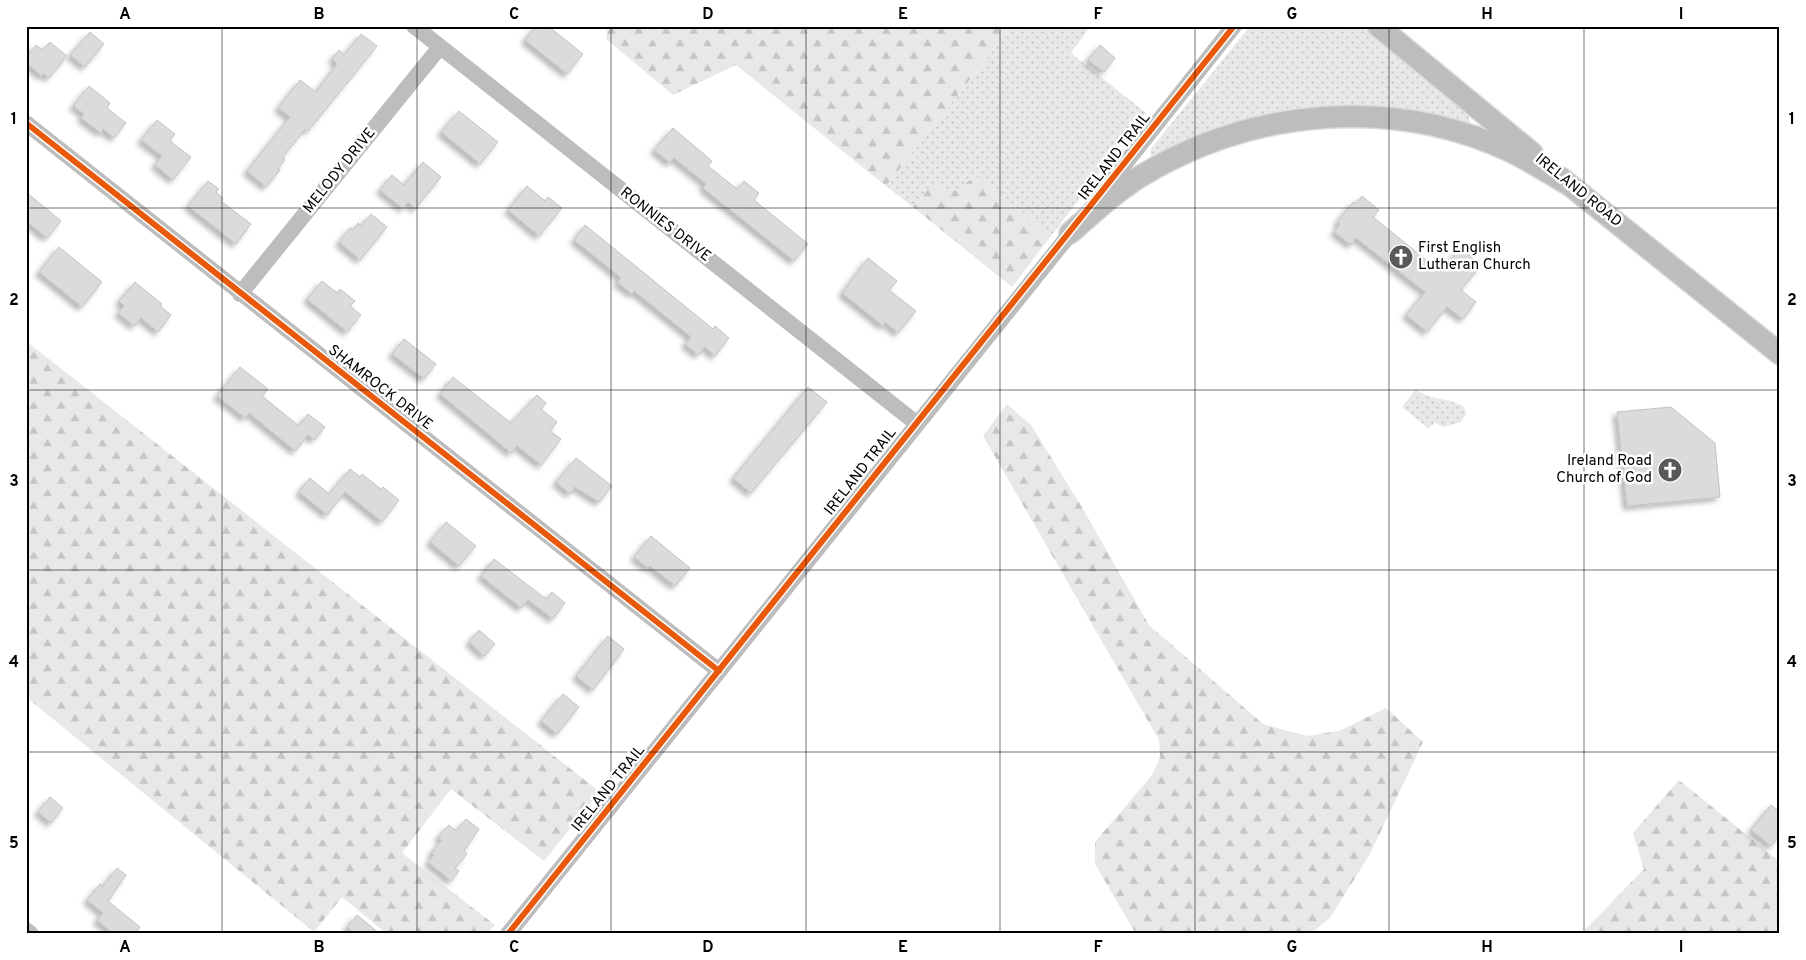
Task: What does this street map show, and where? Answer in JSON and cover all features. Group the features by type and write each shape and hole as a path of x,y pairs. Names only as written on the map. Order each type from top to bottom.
{"main road":[{"name":"IRELAND ROAD","path":"1378,26 1571,186 1780,354"},
{"path":"1070,233 1110,198 1141,176 1173,159 1210,142 1244,131 1271,123 1308,118 1369,116 1400,119 1435,126 1470,136 1512,152 1571,186"}],"street":[{"name":"RONNIES DRIVE","path":"414,26 916,423"},
{"name":"IRELAND TRAIL","path":"508,934 1234,26"},
{"name":"MELODY DRIVE","path":"240,294 440,47"},
{"name":"SHAMROCK DRIVE","path":"26,123 719,671"},
{"path":"26,930 31,934"}],"green space":[{"path":"608,26 1012,26 886,186 736,65 673,95 606,39"},
{"path":"1012,26 1091,26 1071,53 1146,113 1051,236 975,176 956,191 931,186 913,207 886,186"},
{"path":"1250,26 1361,26 1467,112 1471,124 1467,127 1414,113 1375,107 1330,106 1308,108 1264,115 1221,128 1152,161 1150,150"},
{"path":"975,176 1051,236 1012,287 913,207 931,186 956,191"},
{"path":"26,341 600,792 544,861 451,789 402,853 495,925 487,934 387,934 342,897 314,932 26,697"},
{"path":"1416,389 1421,393 1464,407 1466,414 1461,422 1444,427 1435,423 1428,428 1402,407"},
{"path":"1007,404 1031,425 1083,509 1149,625 1263,724 1306,736 1339,731 1386,708 1423,742 1370,854 1330,918 1310,934 1136,934 1095,864 1095,842 1152,775 1160,757 1159,740 983,436"},
{"path":"1679,780 1780,862 1780,934 1581,934 1644,869 1633,833"}],"building":[{"path":"536,26 548,26 583,54 567,74 525,40"},
{"path":"90,32 104,44 85,67 70,55"},
{"path":"361,34 377,46 308,131 305,129 283,157 285,160 278,169 280,170 266,187 247,171 290,117 278,108 300,80 316,92 337,64 332,59 339,50 344,55"},
{"path":"50,42 67,56 49,78 44,74 42,76 26,63 26,57 36,45 43,50"},
{"path":"1100,45 1115,58 1104,72 1088,60"},
{"path":"89,86 110,103 107,108 126,123 114,138 103,129 101,133 81,118 84,114 73,106"},
{"path":"459,111 498,142 480,164 441,132"},
{"path":"157,120 175,134 170,141 191,157 173,180 155,165 162,156 141,140"},
{"path":"673,128 712,161 708,166 737,189 744,181 759,193 754,200 808,244 794,261 703,188 706,184 674,158 670,163 654,150"},
{"path":"423,162 441,177 415,209 408,202 403,209 380,190 392,175 404,185"},
{"path":"208,181 219,189 216,192 223,198 221,201 251,224 236,244 188,206"},
{"path":"527,186 545,201 548,197 562,208 539,236 508,210"},
{"path":"26,192 61,221 47,238 26,221"},
{"name":"First English Lutheran Church","path":"1362,196 1379,210 1373,217 1441,272 1460,248 1481,265 1461,290 1476,302 1463,319 1447,307 1427,332 1406,315 1425,292 1356,238 1351,245 1334,232 1340,224 1337,222 1353,202 1356,204"},
{"path":"371,214 387,227 360,260 339,242 350,228 353,230 358,223 361,226"},
{"path":"585,225 713,329 715,326 729,338 715,356 705,347 698,355 685,344 691,337 634,291 632,294 617,282 621,278 574,240"},
{"path":"59,247 102,282 82,307 39,272"},
{"path":"868,258 897,281 889,290 916,311 898,333 885,322 883,326 842,293"},
{"path":"322,281 337,293 340,289 355,301 350,306 361,315 347,332 307,299"},
{"path":"135,282 162,304 160,306 171,315 158,332 141,318 134,326 118,313 124,306 119,301"},
{"path":"404,339 436,364 424,379 392,354"},
{"path":"240,367 268,389 262,396 299,426 308,414 325,427 314,440 308,435 295,451 249,413 245,418 217,396"},
{"path":"453,377 511,423 537,395 546,403 541,409 557,422 550,431 561,439 541,465 517,446 511,453 440,394"},
{"path":"808,387 827,402 751,493 733,478"},
{"name":"Ireland Road Church of God","path":"1671,407 1715,443 1720,497 1627,506 1617,412"},
{"path":"576,458 612,486 599,502 575,487 570,494 556,482"},
{"path":"350,469 360,477 362,474 381,489 383,487 399,500 382,522 345,492 327,515 299,492 310,478 329,494"},
{"path":"446,522 476,546 459,566 430,542"},
{"path":"651,536 690,568 675,586 650,566 648,568 634,557"},
{"path":"494,559 546,599 552,592 565,603 553,619 528,600 521,608 481,576"},
{"path":"479,630 495,644 484,656 469,642"},
{"path":"608,636 624,649 593,690 576,676"},
{"path":"563,694 579,707 557,734 541,721"},
{"path":"50,797 63,808 51,823 38,812"},
{"path":"1771,805 1780,812 1780,835 1771,846 1751,830"},
{"path":"466,819 479,829 464,851 467,854 455,868 459,871 451,881 428,862 434,855 431,853 442,840 438,837 449,825 456,831"},
{"path":"117,868 126,875 108,901 140,927 135,934 113,934 97,920 103,913 87,900 100,884 102,887"},
{"path":"357,915 380,934 355,934 347,927"}],"cycle path":[{"path":"508,934 1234,26"},
{"path":"26,123 719,671"}],"place":[{"name":"First English Lutheran Church","path":"1401,257"},
{"name":"Ireland Road Church of God","path":"1670,470"}]}
